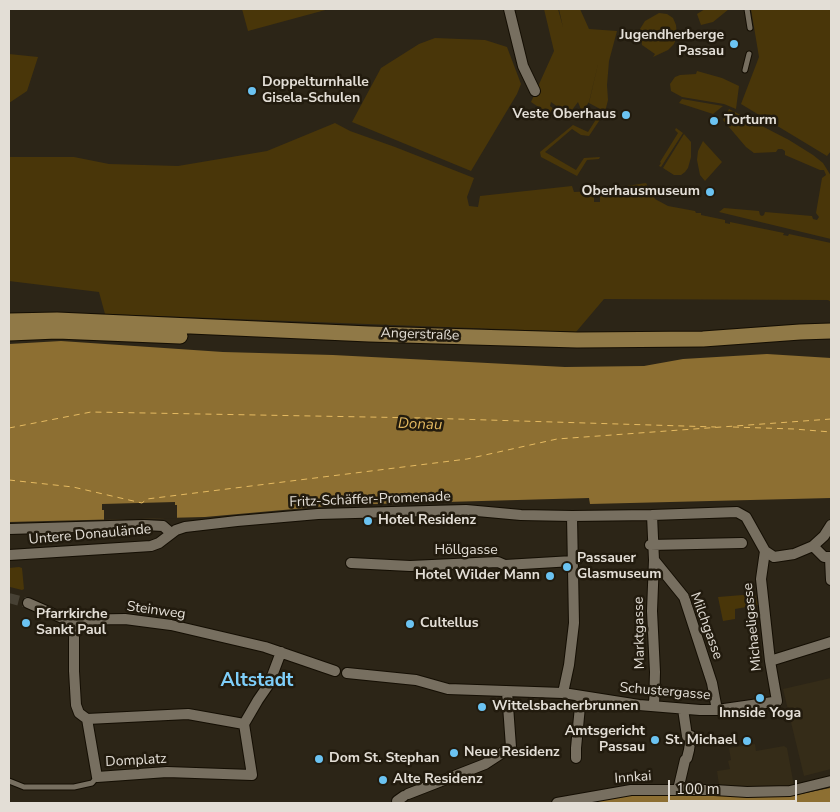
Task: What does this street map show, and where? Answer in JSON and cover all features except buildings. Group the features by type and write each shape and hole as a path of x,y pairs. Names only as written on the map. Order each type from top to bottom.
{"main road":[{"name":"Angerstraße","path":"9,321 57,320 369,334 577,340 703,339 831,331"},
{"name":"Angerstraße","path":"9,333 57,331 377,344 586,350 703,348 806,341 831,342"}],"street":[{"path":"509,9 523,66 535,91"},
{"name":"Fritz-Schäffer-Promenade","path":"170,533 185,527 318,514 466,510 521,515 652,516 738,512 746,517 765,551"},
{"path":"564,693 574,623 576,559 572,516"},
{"name":"Marktgasse","path":"652,516 651,545 654,560 652,611 655,672 654,706"},
{"path":"9,529 144,525 163,526 170,533"},
{"path":"765,551 774,557 794,554 813,546 824,536 831,525"},
{"name":"Untere Donaulände","path":"9,555 151,546 159,543 170,533"},
{"path":"651,545 742,543"},
{"path":"813,546 824,556 831,557 831,580"},
{"name":"Michaeligasse","path":"765,551 761,579 770,661 777,701"},
{"name":"Höllgasse","path":"351,563 410,566 498,562 505,565 576,559"},
{"name":"Milchgasse","path":"654,560 684,597 712,683 717,710"},
{"name":"Steinweg","path":"28,603 41,607 60,618 74,621 125,619 170,625 281,652 331,670"},
{"name":"Domplatz","path":"74,621 76,705 80,713 87,719 97,777 167,772 252,775 244,724"},
{"path":"770,661 831,642"},
{"path":"87,719 188,714 244,724 269,684 281,652"},
{"name":"Schustergasse","path":"347,674 416,680 435,686 463,690 564,693 683,709 717,710 777,701"},
{"path":"403,797 419,788 485,764 507,749 511,743 507,692"},
{"path":"576,758 581,696"},
{"path":"678,790 691,736 687,736 683,709"},
{"name":"Innkai","path":"557,803 632,790 790,791 831,781"}],"lane":[{"path":"747,9 750,28"},
{"path":"745,70 749,54"},
{"path":"9,781 24,787 74,787 92,783 97,777"}],"shaded area":[{"path":"242,9 329,9 248,31"},
{"path":"544,9 558,9 563,27 559,9 580,9 589,29 617,31 609,61 608,100 605,112 589,136 581,135 572,129 545,152 576,170 584,158 600,157 599,159 587,160 577,176 541,157 540,152 573,125 588,132 602,110 589,103 599,60 589,102 582,112 578,102 572,110 562,110 551,102 550,106 556,111 552,116 531,102 554,51"},
{"path":"705,9 729,9 713,22 701,25 697,14"},
{"path":"751,9 831,9 831,151 827,156 741,104 759,57"},
{"path":"659,13 667,14 673,18 677,35 674,44 668,50 653,57 655,54 642,45 640,29 645,21"},
{"path":"435,38 485,40 507,47 521,84 517,94 471,171 352,122 381,68 419,44"},
{"path":"9,54 38,57 27,91 9,103"},
{"path":"697,71 722,78 739,86 736,109 724,104 682,97 671,91 670,84 675,77 696,74"},
{"path":"682,99 723,106 713,114 679,103"},
{"path":"729,109 789,140 823,163 831,176 831,239 719,212 724,208 759,211 762,216 765,212 812,216 813,219 817,220 819,217 816,213 822,178 826,175 824,170 785,155 785,151 782,149 778,149 776,152 754,153 746,147 723,120"},
{"path":"335,123 350,131 474,178 467,197 469,206 478,207 480,196 572,186 574,192 594,191 594,202 600,202 600,190 646,183 655,199 668,206 695,211 696,213 701,213 701,215 725,220 725,223 730,224 730,222 784,233 783,235 788,236 789,234 831,243 831,302 828,300 604,299 576,332 105,314 99,292 9,281 9,157 74,157 109,164 178,166 267,151"},
{"path":"676,128 683,133 661,167 659,166 660,162 678,133 675,130"},
{"path":"684,134 691,142 691,157 685,172 681,175 674,175 663,168"},
{"path":"703,141 722,162 705,181 700,175 697,160 698,151"},
{"path":"9,568 22,568 24,589 22,590 10,587 9,585"},
{"path":"755,594 758,605 735,609 735,619 723,621 718,597"},
{"path":"831,678 831,769 804,776 783,689"},
{"path":"755,744 756,751 784,746 787,748 794,786 749,789 747,787 726,788 719,785 717,771 730,769 728,761 731,760 729,748"}],"water":[{"name":"Donau","path":"61,341 223,352 333,355 565,367 644,366 683,359 767,354 831,358 831,498 590,504 589,498 339,505 205,517 9,522 9,344"},
{"path":"829,786 831,786 831,803 580,803 626,795 657,793 791,796 830,788"}],"pier":[{"path":"175,502 175,505 177,505 177,518 104,520 104,510 102,510 102,504"}],"ferry route":[{"path":"9,428 91,412 423,418 716,427"},
{"path":"9,480 73,487 142,503 147,499 467,459 557,439 831,419"},
{"path":"733,427 831,432"}],"tunnel":[{"path":"9,598 28,603"}],"place":[{"name":"Jugendherberge Passau","path":"734,44"},
{"name":"Doppelturnhalle Gisela-Schulen","path":"252,91"},
{"name":"Veste Oberhaus","path":"626,115"},
{"name":"Torturm","path":"714,121"},
{"name":"Oberhausmuseum","path":"710,192"},
{"name":"Hotel Residenz","path":"368,521"},
{"name":"Passauer Glasmuseum","path":"567,567"},
{"name":"Hotel Wilder Mann","path":"550,576"},
{"name":"Pfarrkirche Sankt Paul","path":"26,623"},
{"name":"Cultellus","path":"410,624"},
{"name":"Innside Yoga","path":"760,698"},
{"name":"Wittelsbacherbrunnen","path":"482,707"},
{"name":"Amtsgericht Passau","path":"655,740"},
{"name":"St. Michael","path":"747,741"},
{"name":"Neue Residenz","path":"454,753"},
{"name":"Dom St. Stephan","path":"319,759"},
{"name":"Alte Residenz","path":"383,780"}],"district":[{"name":"Altstadt","path":"257,681"}]}
